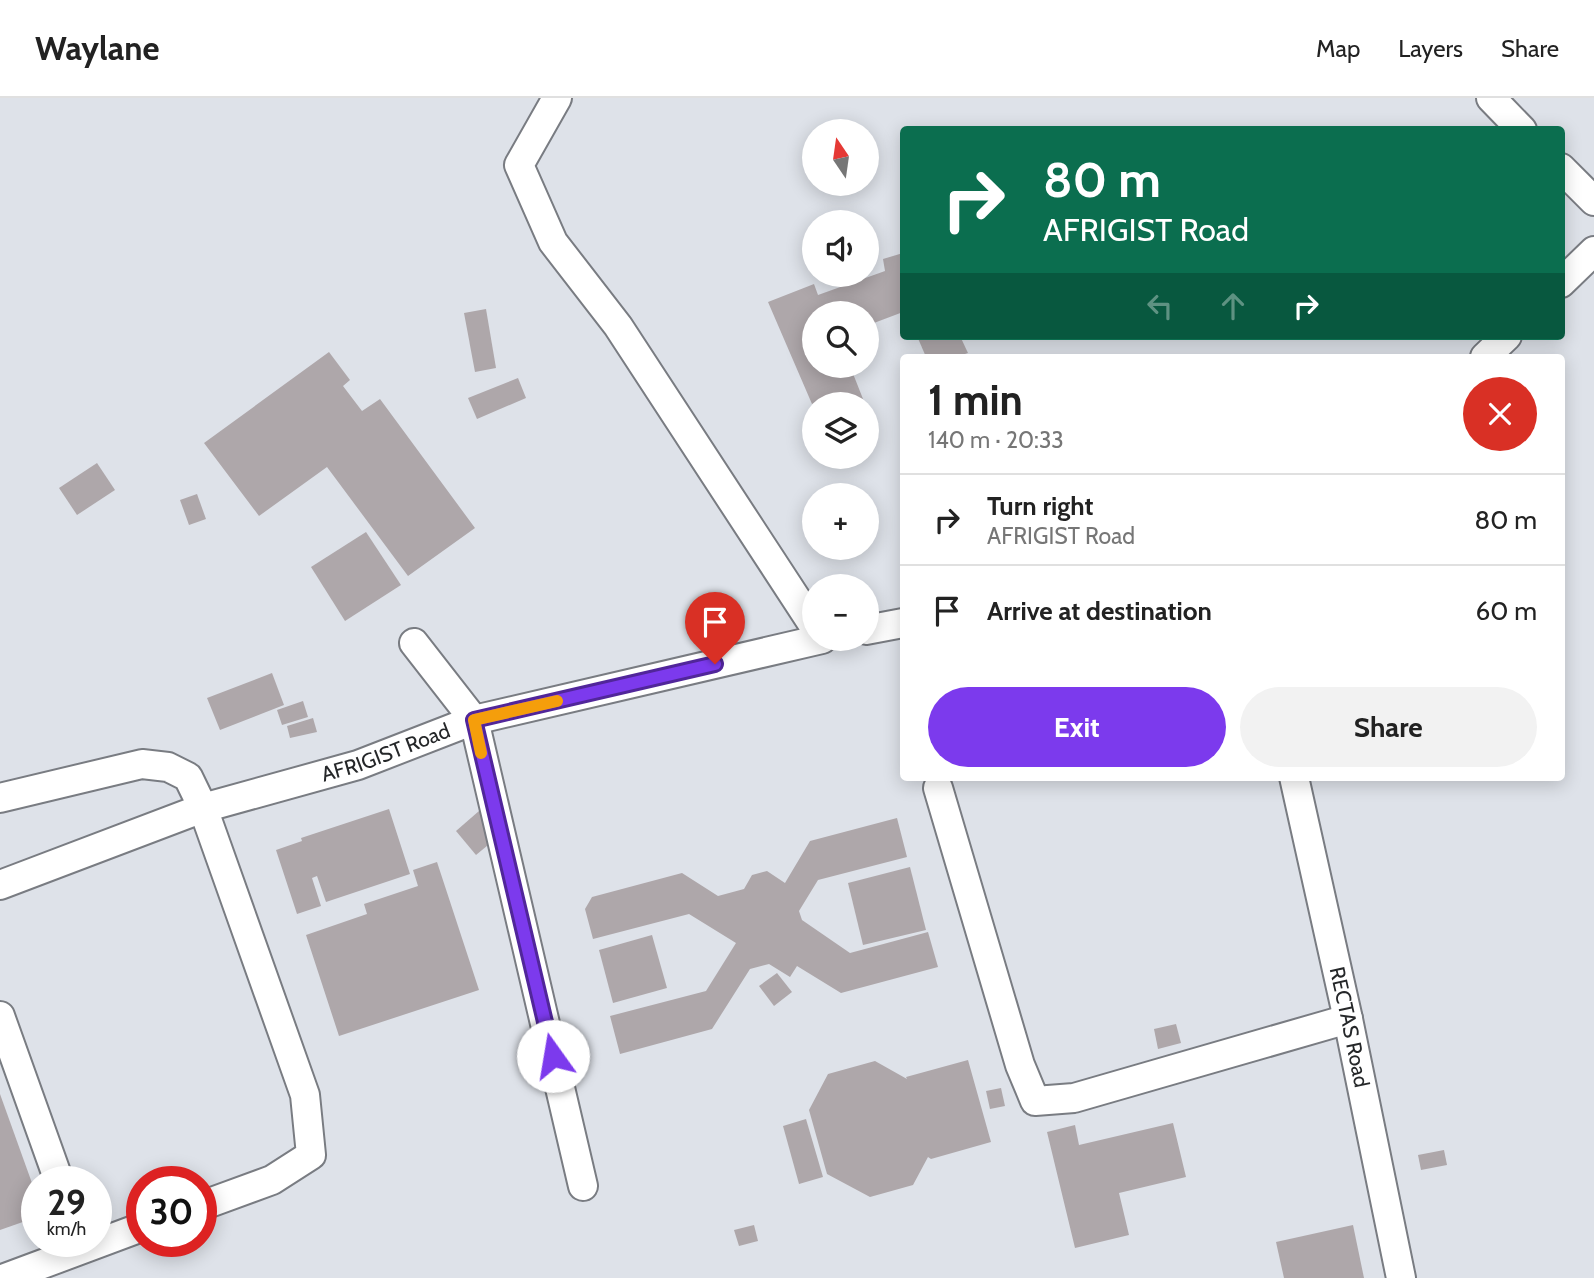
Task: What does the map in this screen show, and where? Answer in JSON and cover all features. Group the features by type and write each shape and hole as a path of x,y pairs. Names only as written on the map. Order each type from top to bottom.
{"street":[{"path":"557,98 519,165 553,242 618,326 802,608"},
{"path":"1491,98 1518,126"},
{"path":"1565,172 1594,201"},
{"path":"1565,279 1594,251"},
{"path":"1488,354 1503,340"},
{"path":"879,628 900,624"},
{"path":"414,643 474,720 583,1186"},
{"name":"AFRIGIST Road","path":"0,885 203,808 358,765 474,720 802,643"},
{"path":"0,798 142,764 168,767 188,777 203,808 305,1095 311,1156 272,1180 217,1200"},
{"name":"RECTAS Road","path":"1295,781 1348,1019 1401,1278"},
{"path":"938,788 1020,1065 1035,1101 1074,1098 1348,1019"},
{"path":"0,1016 54,1166"},
{"path":"5,1278 54,1257"}],"building":[{"path":"900,254 900,313 879,321 879,301 802,301 802,378 855,378 860,392 807,392 768,302 806,287 815,287 818,295 840,287 879,287 879,273 885,271 883,259"},
{"path":"486,309 496,368 475,372 464,313"},
{"path":"919,340 962,340 968,353 965,354 925,354"},
{"path":"329,352 350,380 343,386 362,411 380,399 475,528 408,576 327,467 259,516 204,443"},
{"path":"518,378 526,398 477,419 468,398"},
{"path":"97,463 115,490 77,515 59,488"},
{"path":"197,494 206,519 189,525 180,500"},
{"path":"366,532 401,585 345,621 311,567"},
{"path":"272,673 284,705 220,730 207,698"},
{"path":"303,701 308,717 282,725 277,710"},
{"path":"313,718 317,732 290,738 287,726"},
{"path":"389,809 410,874 326,902 317,876 312,878 321,906 297,914 276,850 302,841 301,838"},
{"path":"479,811 499,836 476,855 456,831"},
{"path":"897,818 907,857 818,880 799,911 802,920 850,953 928,932 938,967 841,993 797,966 790,977 769,964 750,969 712,1029 620,1054 610,1016 706,991 736,943 689,914 593,939 585,909 592,897 682,873 718,896 744,889 752,875 767,871 785,883 810,841"},
{"path":"437,862 479,990 339,1036 306,935 367,914 364,904 418,886 413,870"},
{"path":"910,867 926,930 863,945 848,883"},
{"path":"652,935 667,988 613,1003 599,950"},
{"path":"777,973 792,992 774,1006 759,986"},
{"path":"1176,1024 1181,1043 1158,1049 1154,1029"},
{"path":"968,1060 991,1142 931,1159 928,1157 913,1185 870,1197 827,1174 809,1110 828,1074 875,1061 907,1079 906,1077"},
{"path":"1001,1088 1005,1106 990,1109 986,1091"},
{"path":"0,1094 26,1166 21,1166 21,1223 0,1230"},
{"path":"806,1119 823,1177 799,1184 783,1126"},
{"path":"1173,1123 1186,1177 1119,1193 1129,1235 1075,1248 1047,1132 1075,1125 1079,1145"},
{"path":"1444,1150 1447,1165 1421,1170 1418,1155"},
{"path":"754,1225 758,1241 739,1246 734,1230"},
{"path":"1353,1225 1364,1278 1284,1278 1276,1242"}],"slow traffic":[{"path":"481,753 474,720 557,701"}],"route":[{"path":"553,1056 474,720 715,664"}]}
